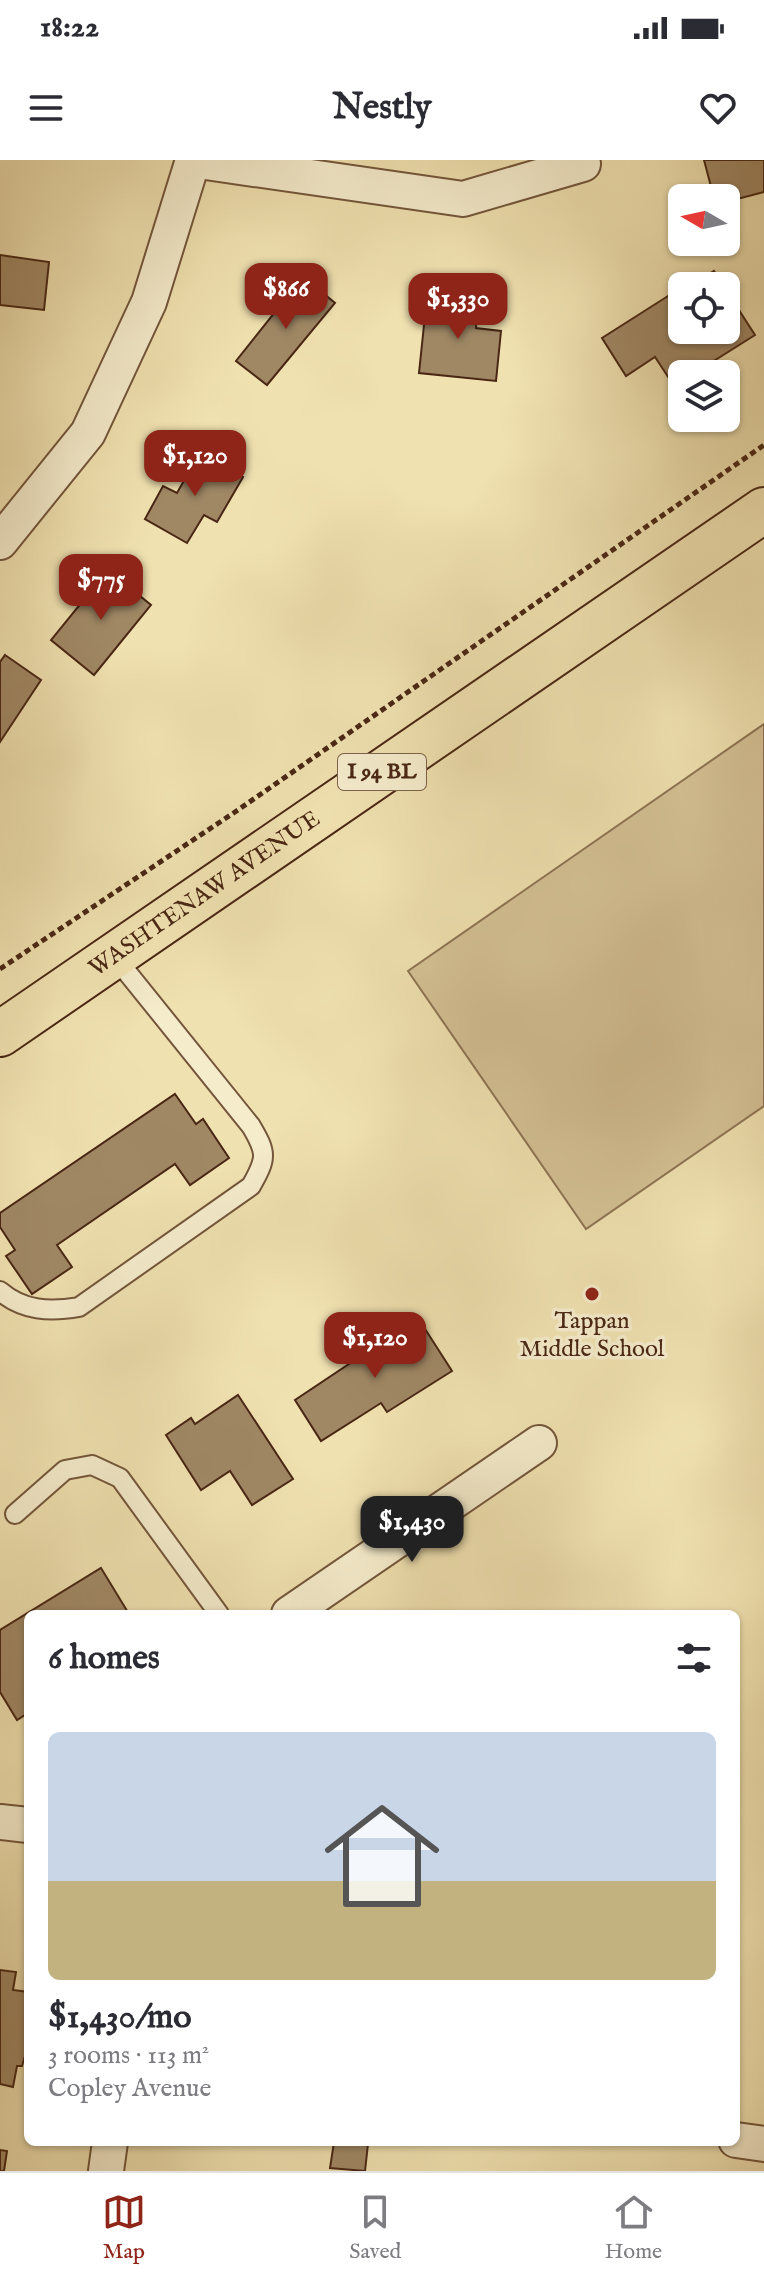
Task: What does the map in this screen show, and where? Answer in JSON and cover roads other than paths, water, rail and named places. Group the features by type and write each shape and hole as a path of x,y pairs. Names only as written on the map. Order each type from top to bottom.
{"main road":[{"name":"WASHTENAW AVENUE","path":"0,1034 764,510"}],"street":[{"path":"0,542 88,433 152,293 193,160 463,199 583,164"},
{"path":"295,1610 539,1443"},
{"path":"0,1822 24,1825"},
{"path":"740,2141 764,2144"},
{"path":"106,2171 109,2146"}],"lane":[{"path":"0,1291 10,1300 48,1312 79,1307 251,1186 262,1167 265,1149 251,1126 114,956"},
{"path":"15,1514 65,1470 92,1465 120,1478 216,1610"}],"place":[{"name":"Tappan Middle School","path":"592,1294"}]}
